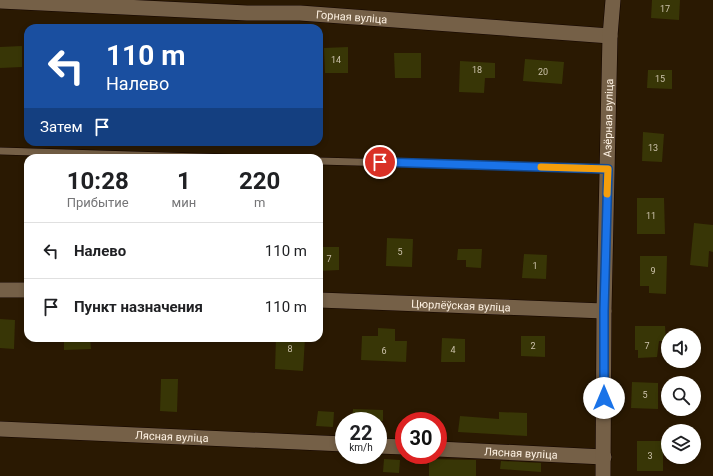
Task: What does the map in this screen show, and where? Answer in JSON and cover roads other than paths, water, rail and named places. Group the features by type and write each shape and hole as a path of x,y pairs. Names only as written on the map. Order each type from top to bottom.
{"street":[{"name":"Горная вуліца","path":"93,6 108,0"},
{"name":"Азёрная вуліца","path":"603,476 604,311 610,36 613,0"},
{"name":"Горная вуліца","path":"0,1 247,12 301,6 610,36"},
{"path":"0,290 24,290"},
{"name":"Цюрлёўская вуліца","path":"323,300 604,311"},
{"name":"Лясная вуліца","path":"0,430 335,444"},
{"name":"Лясная вуліца","path":"447,449 604,456"}],"lane":[{"path":"0,151 99,154"},
{"path":"323,161 608,169"}]}
